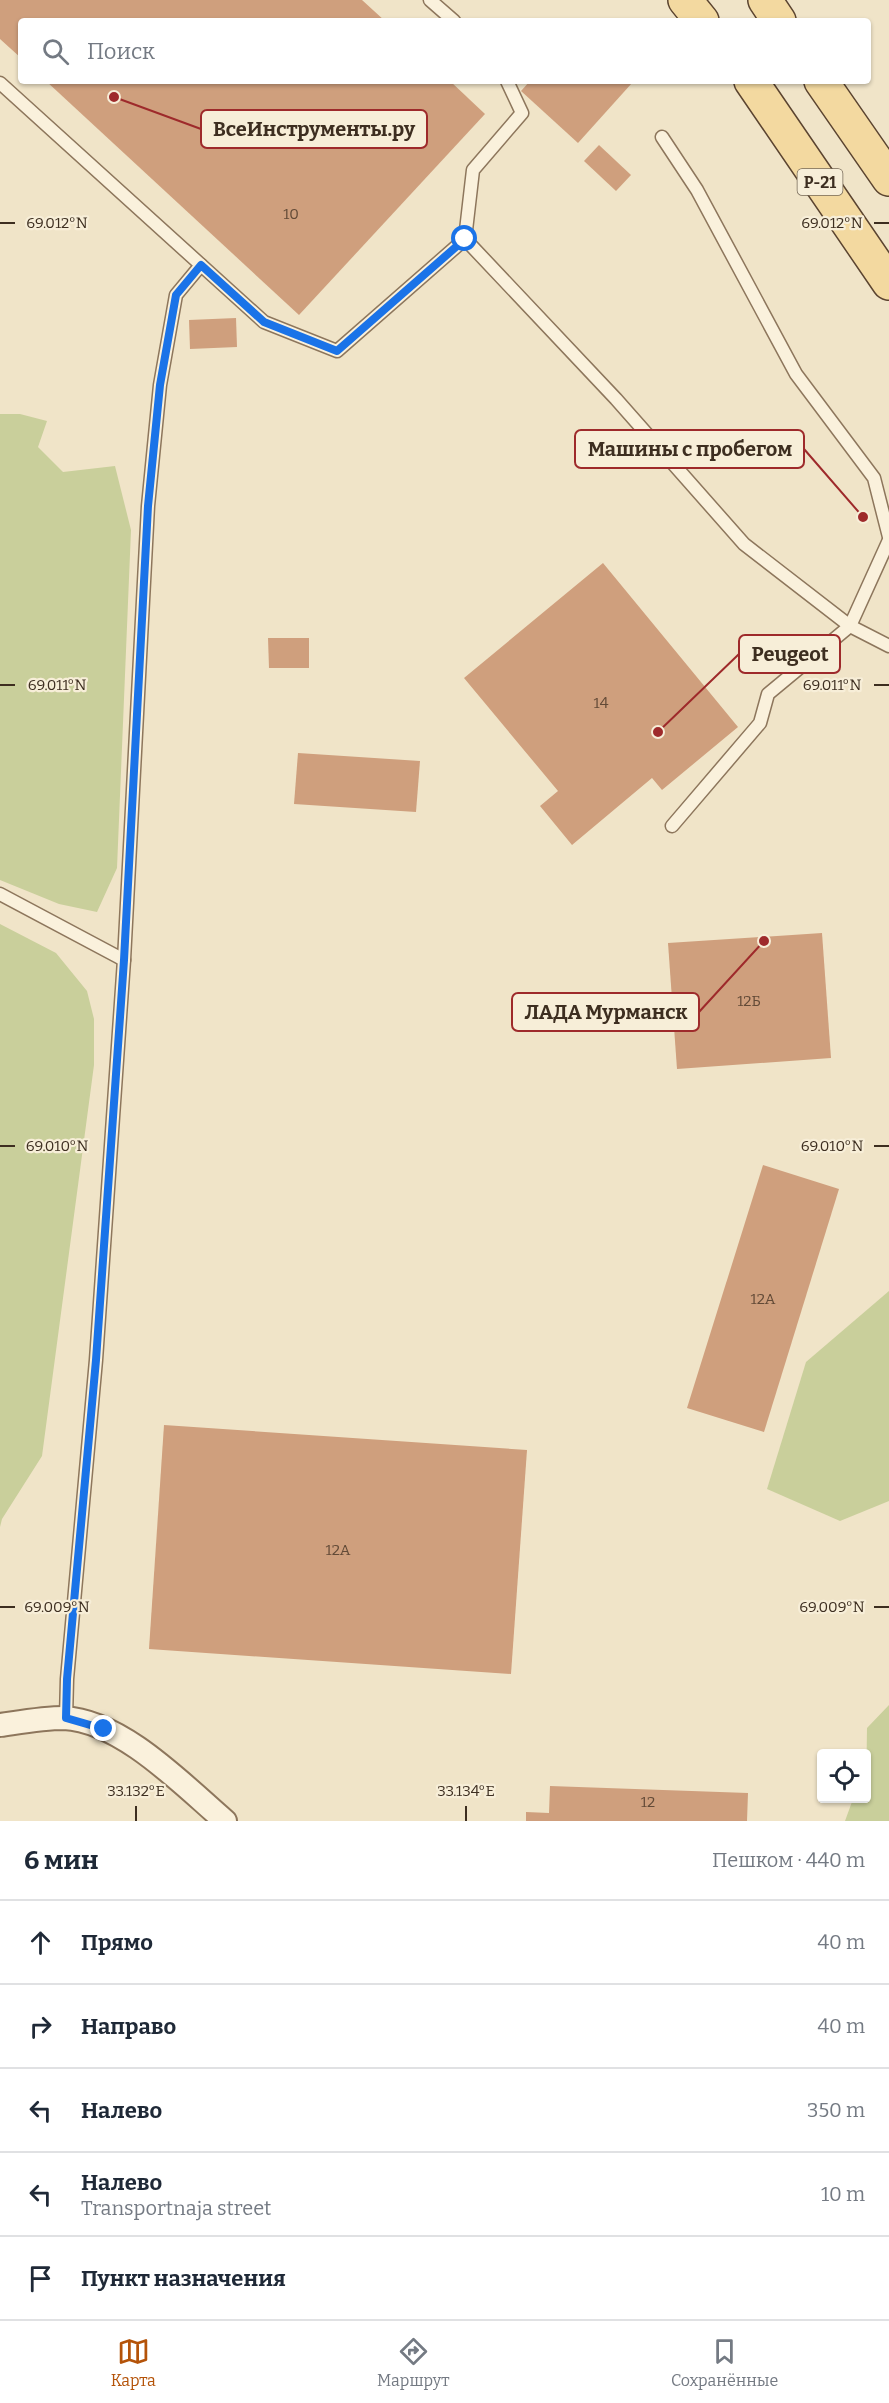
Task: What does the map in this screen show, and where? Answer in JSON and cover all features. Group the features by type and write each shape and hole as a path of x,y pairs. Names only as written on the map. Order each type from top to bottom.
{"main road":[{"path":"685,0 700,18"},
{"path":"765,0 777,18"},
{"name":"Р-21","path":"753,84 889,283"},
{"path":"824,84 889,179"}],"street":[{"path":"0,1725 66,1718 104,1729 139,1748 225,1821"}],"lane":[{"path":"430,0 451,18"},
{"path":"0,83 264,322 337,351 465,239 473,170 522,112 508,84"},
{"path":"662,137 697,190 796,374 874,478 889,538 850,626 768,694 760,723 672,826"},
{"path":"465,239 616,399 744,544 850,626 889,646"},
{"path":"66,1718 67,1679 96,1360 124,960 148,506 160,385 176,295 201,265"},
{"path":"0,894 124,960"}],"green space":[{"path":"0,414 20,414 47,421 38,447 63,472 115,466 131,530 117,868 97,912 59,904 0,880"},
{"path":"0,924 56,953 87,991 94,1019 94,1065 42,1456 2,1519 0,1527"},
{"path":"889,1291 889,1501 840,1521 767,1489 806,1362"},
{"path":"889,1705 889,1821 845,1821 852,1803 871,1803 871,1749 867,1749 867,1728"}],"building":[{"path":"0,0 362,0 382,18 18,18 18,55 0,39"},
{"path":"49,84 453,84 485,114 299,315"},
{"path":"527,84 631,84 578,143 521,91"},
{"path":"599,145 631,175 616,191 584,161"},
{"path":"236,318 237,347 190,349 189,320"},
{"path":"603,563 738,727 662,790 652,778 572,845 540,806 558,791 464,678"},
{"path":"268,638 309,638 309,668 269,668"},
{"path":"298,753 420,761 416,812 294,804"},
{"path":"822,933 831,1058 677,1069 668,943"},
{"path":"763,1165 839,1189 764,1432 687,1408"},
{"path":"164,1425 527,1450 511,1674 149,1649"},
{"path":"550,1786 748,1793 747,1821 526,1821 526,1812 549,1813"}],"place":[{"name":"ВсеИнструменты.ру","path":"114,97"},
{"name":"Машины с пробегом","path":"863,517"},
{"name":"Peugeot","path":"658,732"},
{"name":"ЛАДА Мурманск","path":"764,941"}],"route":[{"path":"104,1729 66,1718 67,1679 96,1360 124,960 148,506 160,385 176,295 201,265 264,322 337,351 465,239"}]}
